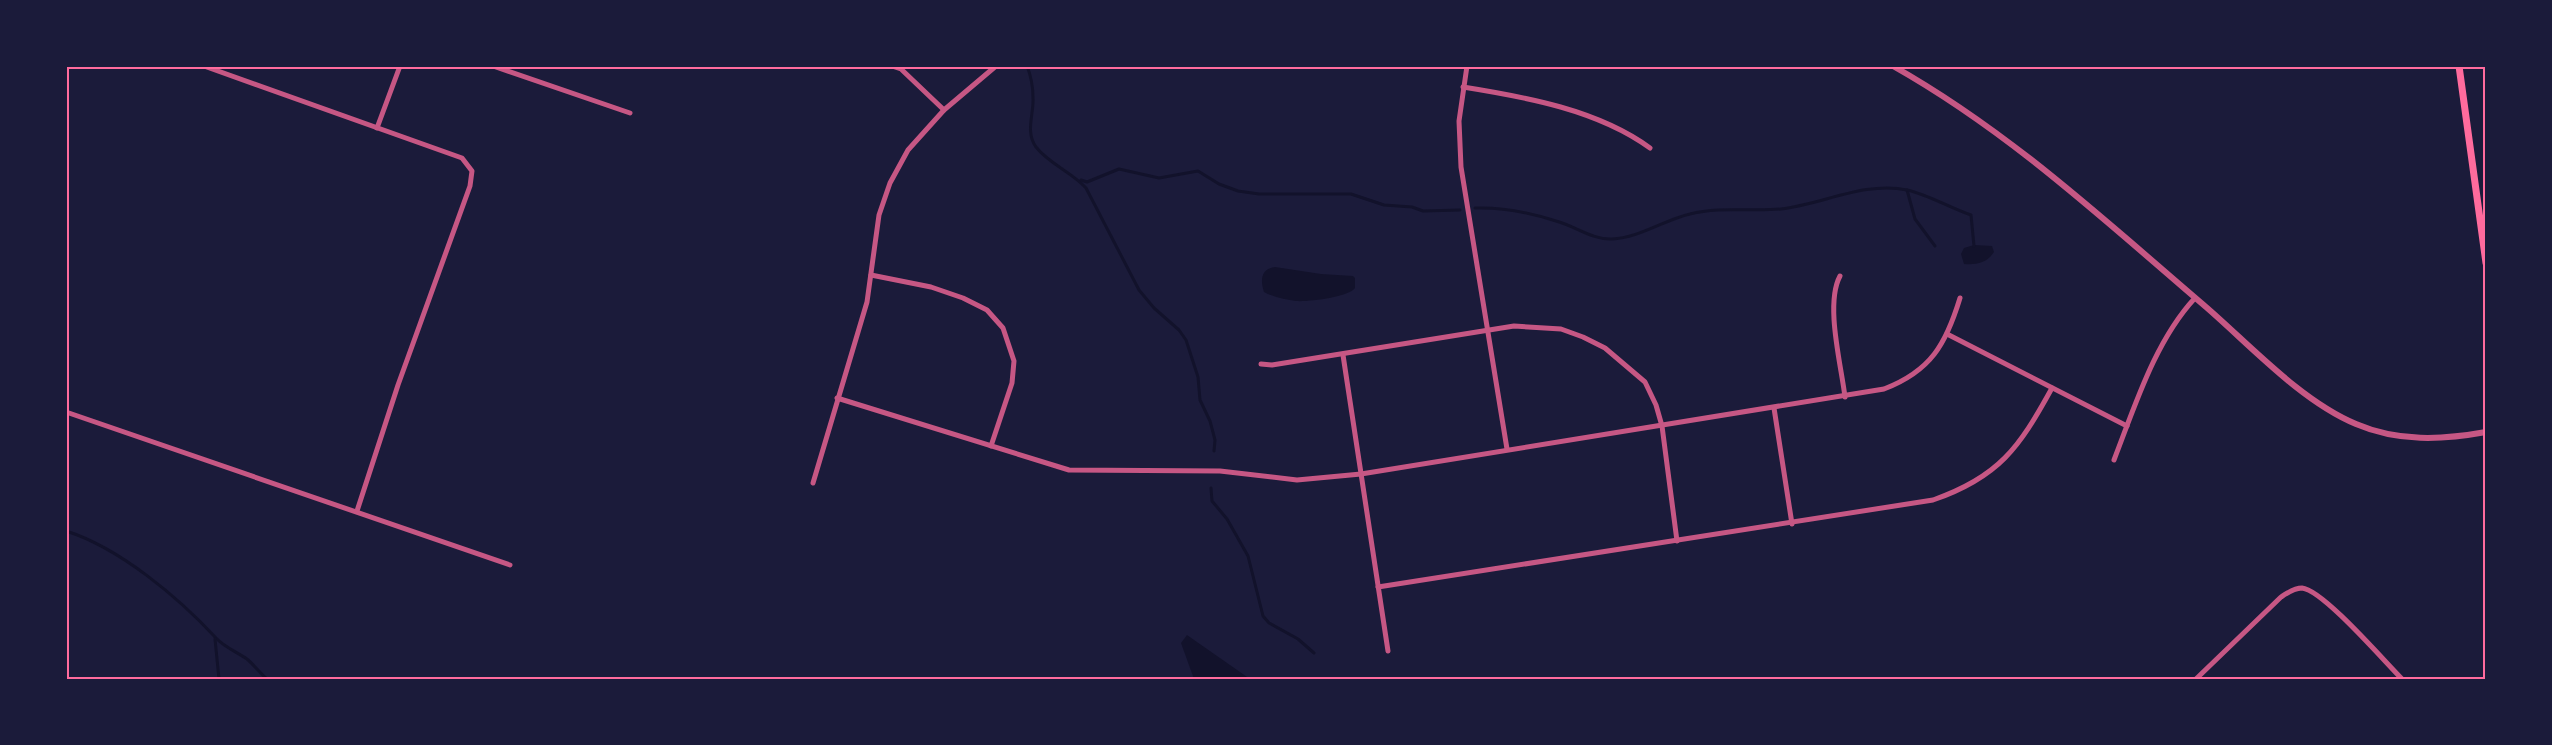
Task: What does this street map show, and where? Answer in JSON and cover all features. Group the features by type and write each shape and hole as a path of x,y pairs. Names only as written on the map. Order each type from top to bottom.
{"main road":[{"path":"2459,66 2486,263"}],"street":[{"path":"204,66 462,158 472,171 472,178 398,384 357,511"},
{"path":"377,128 400,66"},
{"path":"493,66 630,113"},
{"path":"892,66 901,69 944,110"},
{"path":"813,483 867,302 879,215 891,183 908,150 944,110 996,66"},
{"path":"1467,66 1462,87 1459,121 1461,168 1507,449"},
{"path":"1893,66 1992,129 2039,164 2298,387 2331,411 2350,422 2373,430 2410,438 2432,439 2486,432"},
{"path":"1462,87 1526,99 1574,112 1616,128 1650,148"},
{"path":"871,275 931,286 963,298 987,310 1003,328 1014,361 1012,383 991,446"},
{"path":"1840,276 1834,287 1833,306 1845,397"},
{"path":"837,398 1069,470 1220,471 1298,480 1361,474 1884,389 1906,381 1921,370 1947,334 1960,298"},
{"path":"2114,460 2166,336 2179,315 2195,298"},
{"path":"1261,364 1272,365 1343,355 1514,326 1561,329 1582,337 1605,348 1645,382 1656,405 1662,426 1677,541"},
{"path":"1947,334 2127,426"},
{"path":"1343,355 1388,651"},
{"path":"1378,587 1792,524 1933,500 1959,491 1983,477 2006,459 2025,435 2052,388"},
{"path":"1774,408 1792,524"},
{"path":"66,412 510,565"},
{"path":"2196,679 2281,597 2296,588 2303,588 2317,594 2402,679"}],"shaded area":[{"path":"1974,245 1992,246 1994,252 1988,259 1981,262 1964,264 1961,254 1964,248"},
{"path":"1275,267 1353,276 1355,288 1345,294 1318,300 1296,301 1280,298 1264,292 1262,283 1264,273"},
{"path":"1187,635 1250,679 1194,679 1181,643"}],"waterway":[{"path":"1027,66 1033,90 1030,129 1033,141 1041,153 1086,188 1139,290 1186,340 1198,377 1200,400 1210,421 1215,440 1214,451"},
{"path":"1081,180 1087,182 1119,169 1159,178 1198,171 1219,184 1238,191 1259,194 1351,194 1384,205 1412,207 1423,211 1460,210"},
{"path":"1475,208 1495,208 1526,213 1563,223 1591,235 1612,239 1632,236 1680,217 1702,212 1781,209 1860,191 1891,188 1915,192 1971,215 1974,246"},
{"path":"1907,190 1915,219 1935,246"},
{"path":"1211,488 1212,501 1227,519 1248,556 1263,616 1269,623 1298,639 1314,653"},
{"path":"66,531 107,549 147,576 185,607 219,641 247,659 267,679"},
{"path":"215,639 219,679"}]}
